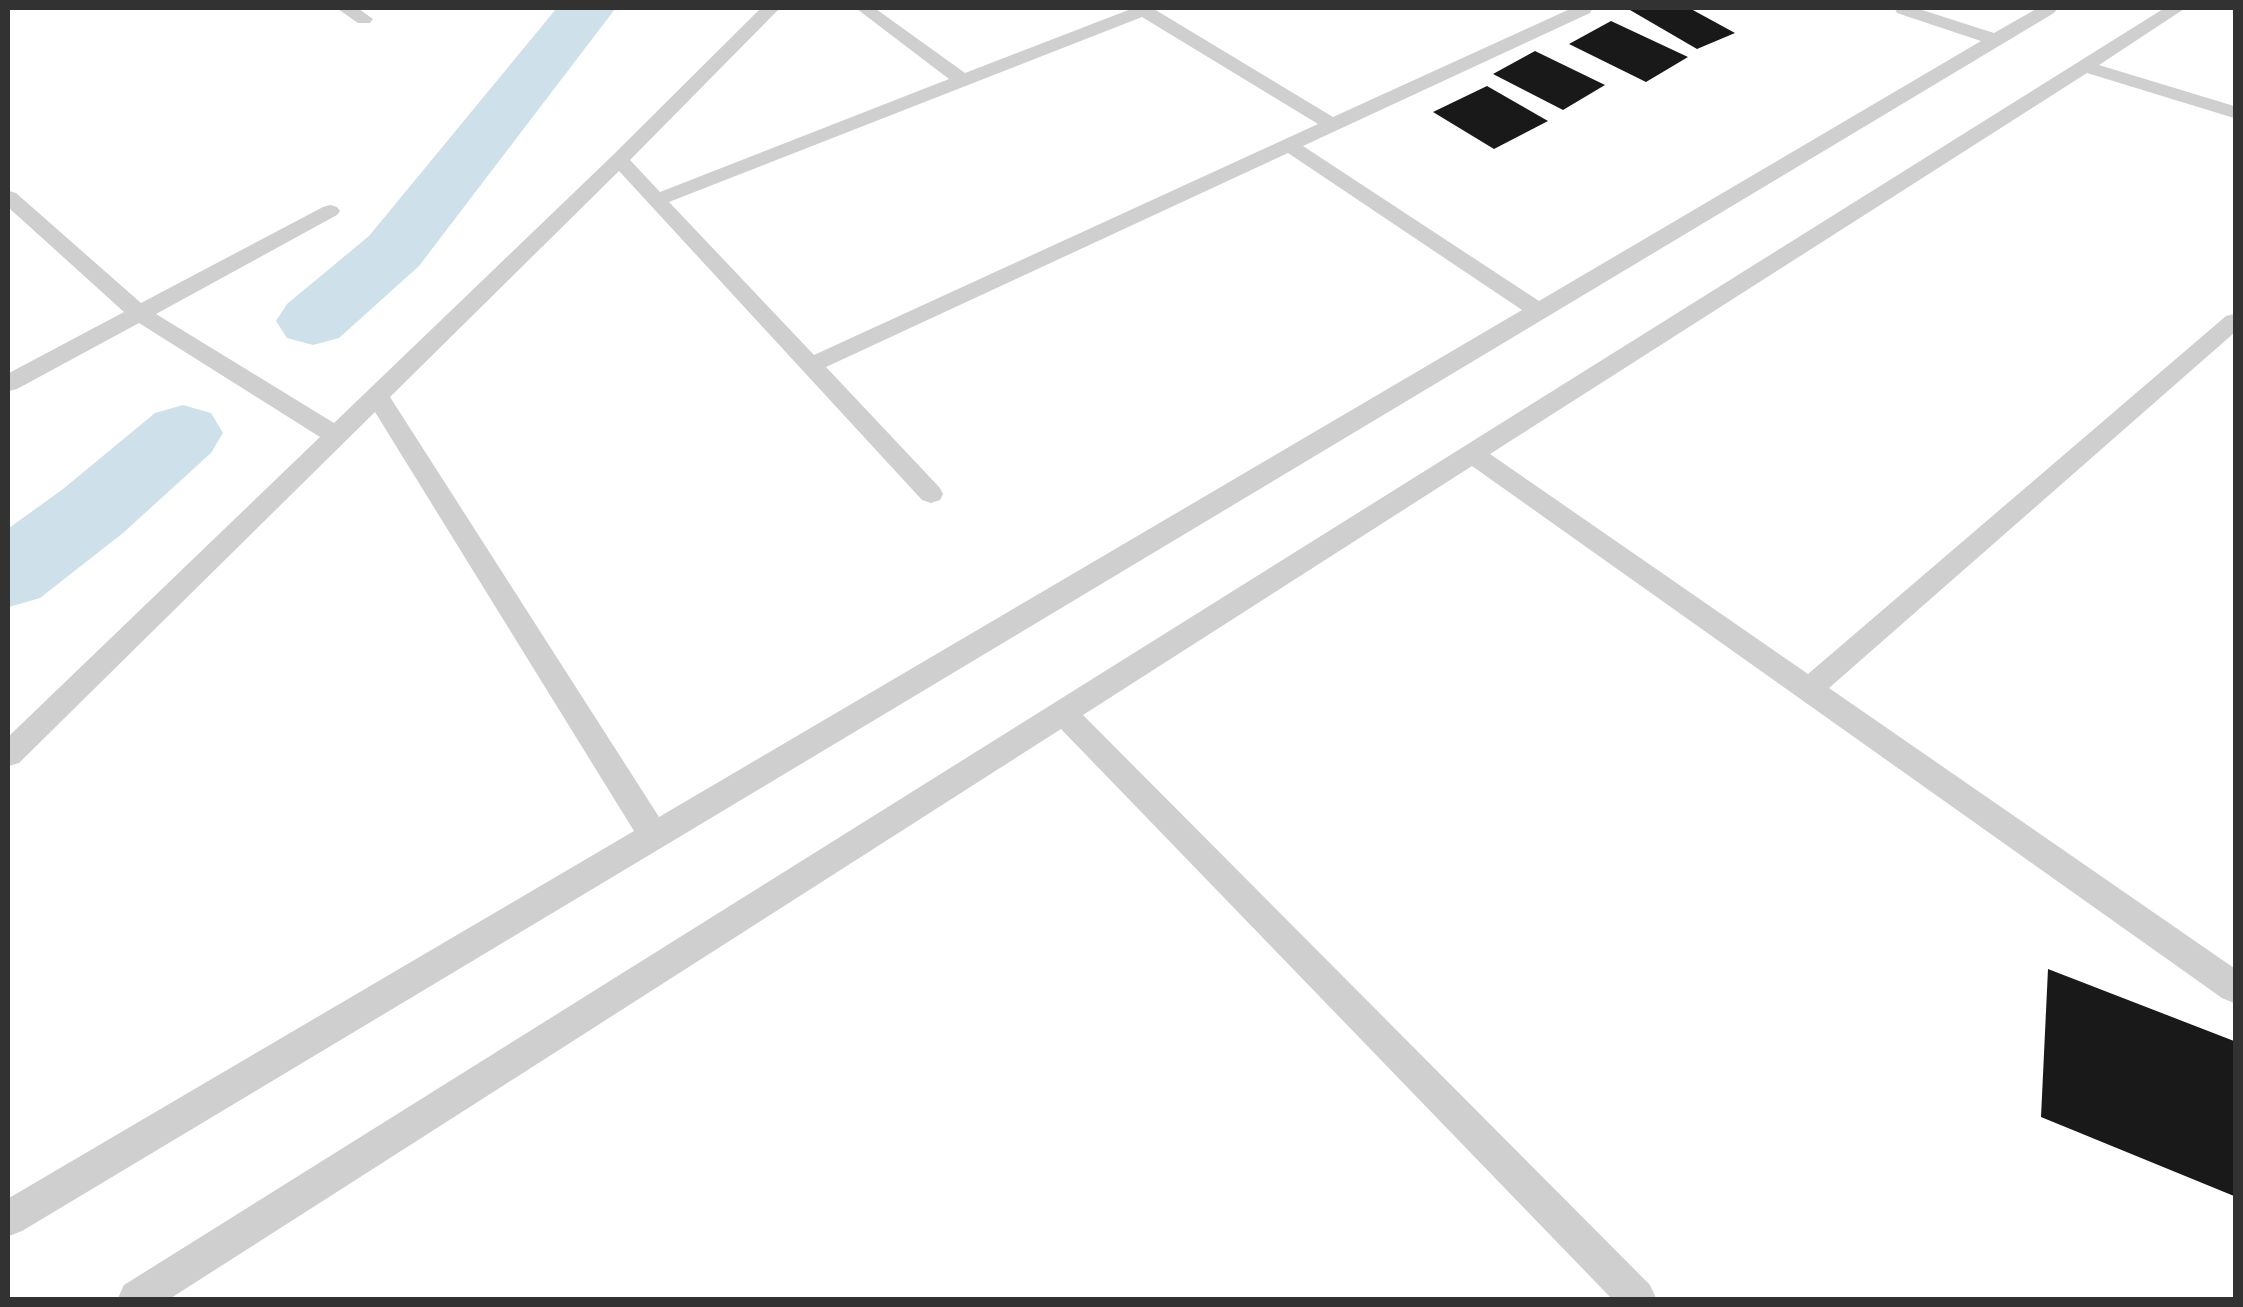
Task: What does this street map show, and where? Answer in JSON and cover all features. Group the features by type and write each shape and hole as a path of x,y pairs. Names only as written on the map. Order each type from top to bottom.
{"street":[{"path":"347,9 364,19"},
{"path":"9,754 619,160 770,9"},
{"path":"865,9 962,80"},
{"path":"656,200 1144,9 1332,125"},
{"path":"811,365 1584,9"},
{"path":"1903,9 1996,40"},
{"path":"9,1218 2048,9"},
{"path":"137,1298 2175,9"},
{"path":"2084,66 2234,112"},
{"path":"1289,145 1539,311"},
{"path":"619,160 932,494"},
{"path":"9,197 140,313 336,436"},
{"path":"9,383 330,211"},
{"path":"1809,689 2234,321"},
{"path":"376,396 654,836"},
{"path":"1472,454 2234,986"},
{"path":"1063,713 1637,1298"}],"building":[{"path":"1691,9 1735,33 1697,49 1630,10"},
{"path":"1611,21 1688,57 1646,82 1569,44"},
{"path":"1535,51 1605,85 1563,110 1493,74"},
{"path":"1487,86 1548,121 1494,149 1433,112"},
{"path":"2048,969 2234,1041 2234,1196 2041,1117"}],"waterway":[{"path":"313,321 394,251 586,9"},
{"path":"9,574 93,511 183,433"}]}
